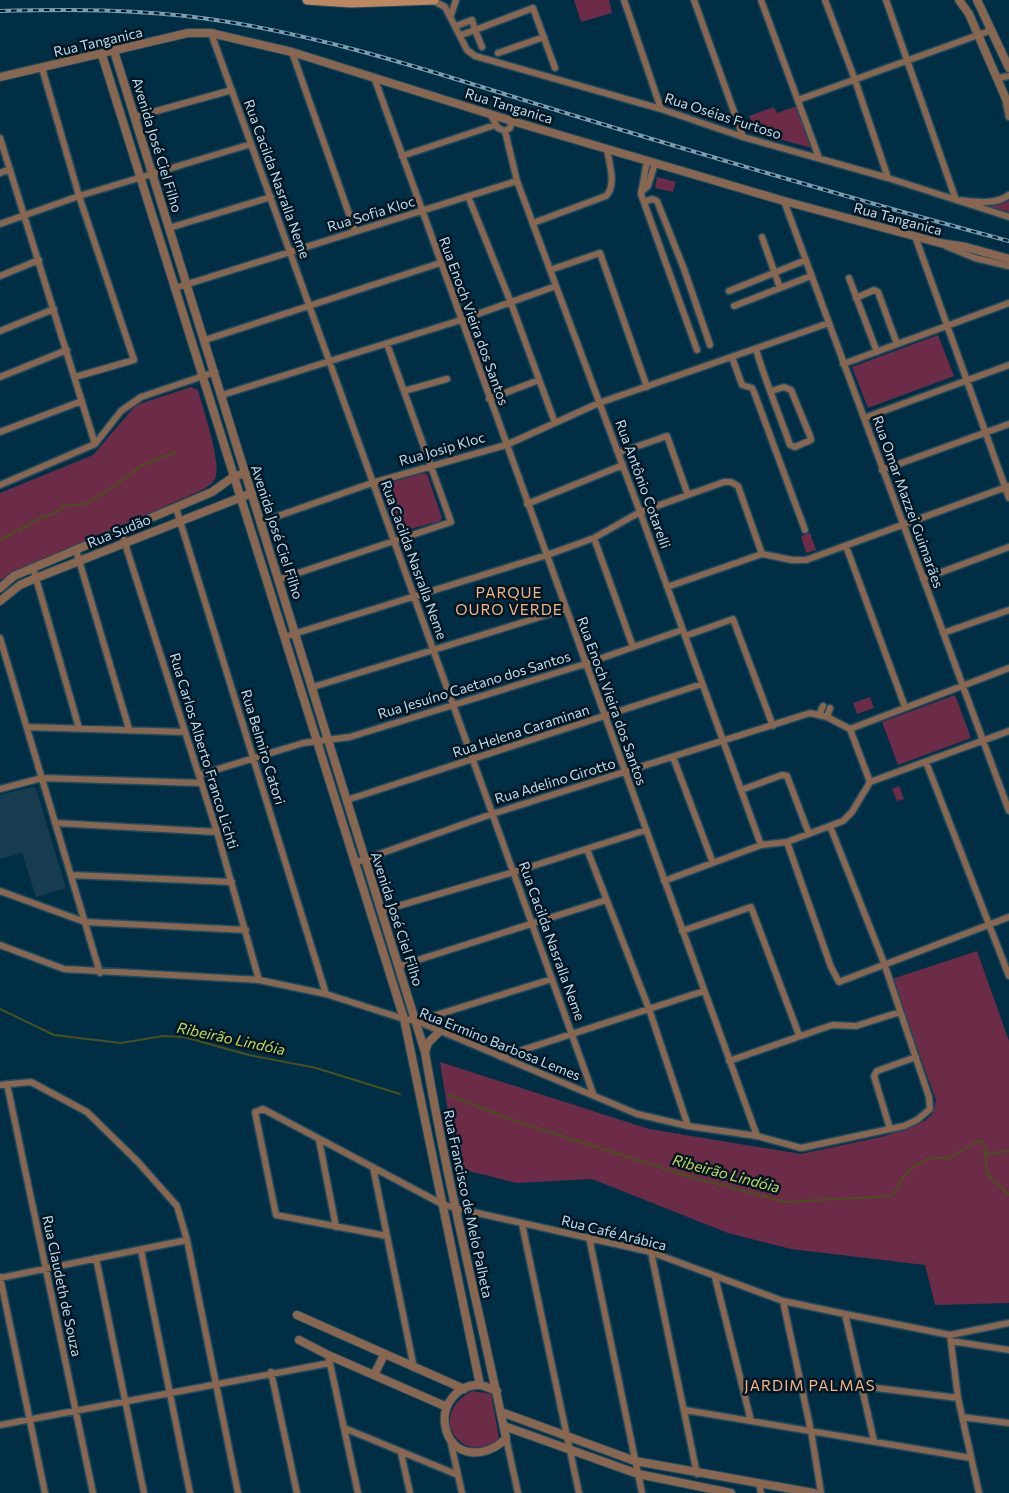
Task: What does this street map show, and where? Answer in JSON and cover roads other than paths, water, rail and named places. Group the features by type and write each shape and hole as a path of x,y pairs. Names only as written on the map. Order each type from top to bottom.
{"main road":[{"path":"307,0 352,3 432,0"}],"street":[{"path":"432,0 445,7 452,15"},
{"path":"452,15 456,0"},
{"path":"624,0 661,109"},
{"path":"694,0 743,137"},
{"path":"761,0 819,158"},
{"path":"825,0 856,80 888,178"},
{"path":"886,0 956,200 991,202 1003,199 1009,195"},
{"path":"959,0 969,14 1009,106"},
{"path":"981,2 1009,68"},
{"path":"460,35 533,8 555,68"},
{"name":"Rua Oséias Furtoso","path":"452,15 467,50 475,56 661,109 743,137 888,178 1009,217"},
{"path":"456,26 472,20 482,47"},
{"path":"798,100 908,62 992,30"},
{"name":"Rua Tanganica","path":"0,77 102,55 188,33 211,33 292,52 512,121 784,201 940,243 1009,259"},
{"name":"Rua Cacilda Nasralla Neme","path":"211,33 594,1096"},
{"path":"498,53 544,37"},
{"name":"Avenida José Ciel Filho","path":"114,51 280,579 364,859 417,1021"},
{"path":"292,52 355,231"},
{"name":"Avenida José Ciel Filho","path":"102,55 404,1019"},
{"path":"42,68 80,196 134,360 75,377"},
{"path":"998,78 1009,76"},
{"name":"Rua Enoch Vieira dos Santos","path":"374,77 460,320 757,1136"},
{"path":"135,117 232,90"},
{"path":"1005,96 1009,117"},
{"path":"490,114 496,124 505,131 510,128 512,121"},
{"path":"402,156 496,124"},
{"name":"Rua Antônio Cotarelli","path":"505,131 517,181 623,465 761,845"},
{"path":"0,138 96,444"},
{"path":"0,224 24,214 80,196 251,144"},
{"path":"533,223 606,196 611,191 612,184 606,148"},
{"path":"651,162 640,192 697,350"},
{"path":"0,173 10,170"},
{"name":"Rua Sofia Kloc","path":"174,288 517,181"},
{"path":"468,196 511,303 555,423"},
{"path":"170,228 270,197"},
{"path":"644,202 652,199 657,201 684,269 710,344"},
{"name":"Rua Omar Mazzei Guimarães","path":"784,201 961,686 982,741 1006,795 1009,812"},
{"path":"915,236 985,433 1007,487 1009,498"},
{"path":"762,237 780,288"},
{"path":"940,243 974,258 1009,266"},
{"path":"550,270 600,253 647,387"},
{"path":"0,276 39,260"},
{"path":"729,291 806,260"},
{"path":"205,340 440,263"},
{"path":"734,306 811,276"},
{"path":"849,278 877,352"},
{"path":"222,395 388,344 556,286"},
{"path":"856,298 874,290 878,292 897,344"},
{"path":"843,364 1009,303"},
{"path":"0,330 54,309"},
{"name":"Rua Josip Kloc","path":"261,522 372,483 506,445 599,404 829,323"},
{"path":"280,579 451,522 388,344"},
{"path":"756,349 790,445 795,447 811,440 788,386 771,391"},
{"path":"0,378 67,350"},
{"path":"732,357 742,385 752,388 754,392 805,530"},
{"path":"864,418 967,382 1009,365"},
{"path":"0,486 96,444 121,411 141,396 215,372"},
{"path":"404,392 447,379"},
{"path":"489,399 539,380"},
{"path":"0,432 82,401"},
{"path":"882,470 1009,424"},
{"path":"618,452 667,436 688,495"},
{"path":"527,504 623,465"},
{"name":"Rua Sudão","path":"0,588 14,576 176,508 212,492 233,477 246,473"},
{"path":"284,637 547,555 594,538 640,512 724,482 731,482 738,486 762,554"},
{"path":"667,588 762,554 799,561 846,546 1007,487"},
{"name":"Rua Sudão","path":"0,601 20,585 36,578 252,492"},
{"name":"Rua Belmiro Catori","path":"176,508 326,994"},
{"name":"Rua Carlos Alberto Franco Lichti","path":"121,531 217,832 259,980"},
{"path":"594,538 633,647"},
{"path":"846,546 905,708"},
{"path":"923,579 1009,547"},
{"path":"76,550 129,729"},
{"path":"33,568 78,728"},
{"path":"313,688 566,609"},
{"path":"943,633 1009,610"},
{"name":"Rua Jesuíno Caetano dos Santos","path":"199,775 316,741 350,737 454,706 633,647 733,619 773,726"},
{"path":"0,638 100,973"},
{"path":"850,729 1009,668"},
{"name":"Rua Helena Caraminan","path":"347,800 702,684"},
{"path":"826,707 823,716 850,729 870,782"},
{"name":"Rua Adelino Girotto","path":"354,863 492,814 673,757 722,739 737,738 810,713 823,716"},
{"path":"27,727 185,732"},
{"path":"664,881 761,845 786,842 830,826 849,816 870,782 1009,731"},
{"path":"673,757 713,863"},
{"path":"926,762 1009,976"},
{"path":"741,790 782,775 787,776 808,834"},
{"path":"0,789 42,778 201,783"},
{"path":"55,824 217,832"},
{"path":"830,826 884,963 916,1057 877,1071 874,1076 890,1129"},
{"path":"381,911 514,872 646,830"},
{"path":"786,842 837,980 842,981 884,963 1009,917"},
{"path":"587,849 649,1009 688,1126"},
{"path":"71,875 232,882"},
{"path":"0,891 85,922 246,930"},
{"path":"399,966 606,900"},
{"path":"682,931 751,907 799,1035"},
{"name":"Rua Ermino Barbosa Lemes","path":"0,946 64,969 100,973 259,980 326,994 404,1019 417,1021 439,1032 637,1114 688,1126 757,1136 801,1148 890,1129 913,1122 926,1114 930,1110 930,1104 916,1057"},
{"path":"417,1021 552,979"},
{"path":"501,1057 704,991"},
{"path":"729,1061 832,1025 856,1026 900,1012"},
{"path":"425,1052 428,1043 439,1032 439,1014"},
{"name":"Rua Francisco de Melo Palheta","path":"404,1019 480,1385"},
{"name":"Rua Francisco de Melo Palheta","path":"417,1021 425,1052 455,1208 497,1391"},
{"path":"4,1085 31,1082 87,1112 138,1162 177,1206 187,1240 238,1493"},
{"name":"Rua Claudeth de Souza","path":"4,1085 93,1493"},
{"name":"Rua Café Arábica","path":"336,1227 276,1215 254,1114 257,1110 263,1109 442,1204 522,1224 651,1252 783,1301 950,1338 1009,1323"},
{"path":"319,1140 336,1227 387,1236"},
{"path":"373,1167 414,1368"},
{"path":"522,1224 579,1493"},
{"path":"588,1237 642,1493"},
{"path":"45,1493 0,1278 187,1240"},
{"path":"141,1250 190,1493"},
{"path":"651,1252 697,1474"},
{"path":"96,1258 144,1493"},
{"path":"715,1277 751,1421"},
{"path":"783,1301 811,1431 821,1493"},
{"path":"845,1314 874,1441"},
{"path":"298,1315 384,1355 464,1389"},
{"path":"979,1493 958,1398 950,1338 1009,1350"},
{"path":"300,1340 329,1359 374,1375 447,1406"},
{"path":"374,1375 384,1355"},
{"path":"0,1425 272,1372 329,1359"},
{"path":"329,1359 358,1493"},
{"path":"272,1372 297,1493"},
{"path":"462,1493 450,1438 445,1424 447,1406 456,1393 480,1385 497,1391 518,1493"},
{"path":"860,1386 958,1398"},
{"path":"685,1410 971,1458"},
{"path":"501,1412 635,1461 697,1474 814,1493"},
{"path":"962,1417 1009,1423"},
{"path":"504,1426 638,1474 731,1493"},
{"path":"344,1428 458,1475"},
{"path":"450,1438 460,1448 473,1453 484,1453 498,1447 506,1438"},
{"path":"401,1453 410,1493"},
{"path":"759,1483 760,1493"}],"waterway":[{"path":"0,540 43,517 54,514 64,506 86,504 119,483 142,465 176,452"},
{"name":"Ribeirão Lindóia","path":"0,1009 54,1035 121,1043 163,1036 184,1037 249,1055 316,1068 400,1094"},
{"name":"Ribeirão Lindóia","path":"449,1095 509,1119 684,1175 786,1202 891,1196 900,1181 917,1165 928,1159 948,1159 977,1141 982,1142 988,1154 1009,1151"},
{"path":"985,1152 987,1174 1009,1195"}],"railway":[{"path":"0,11 78,10 157,13 209,19 304,37 397,61 742,166 1009,241"}],"district":[{"name":"PARQUE OURO VERDE","path":"509,602"},
{"name":"JARDIM PALMAS","path":"810,1386"}]}
